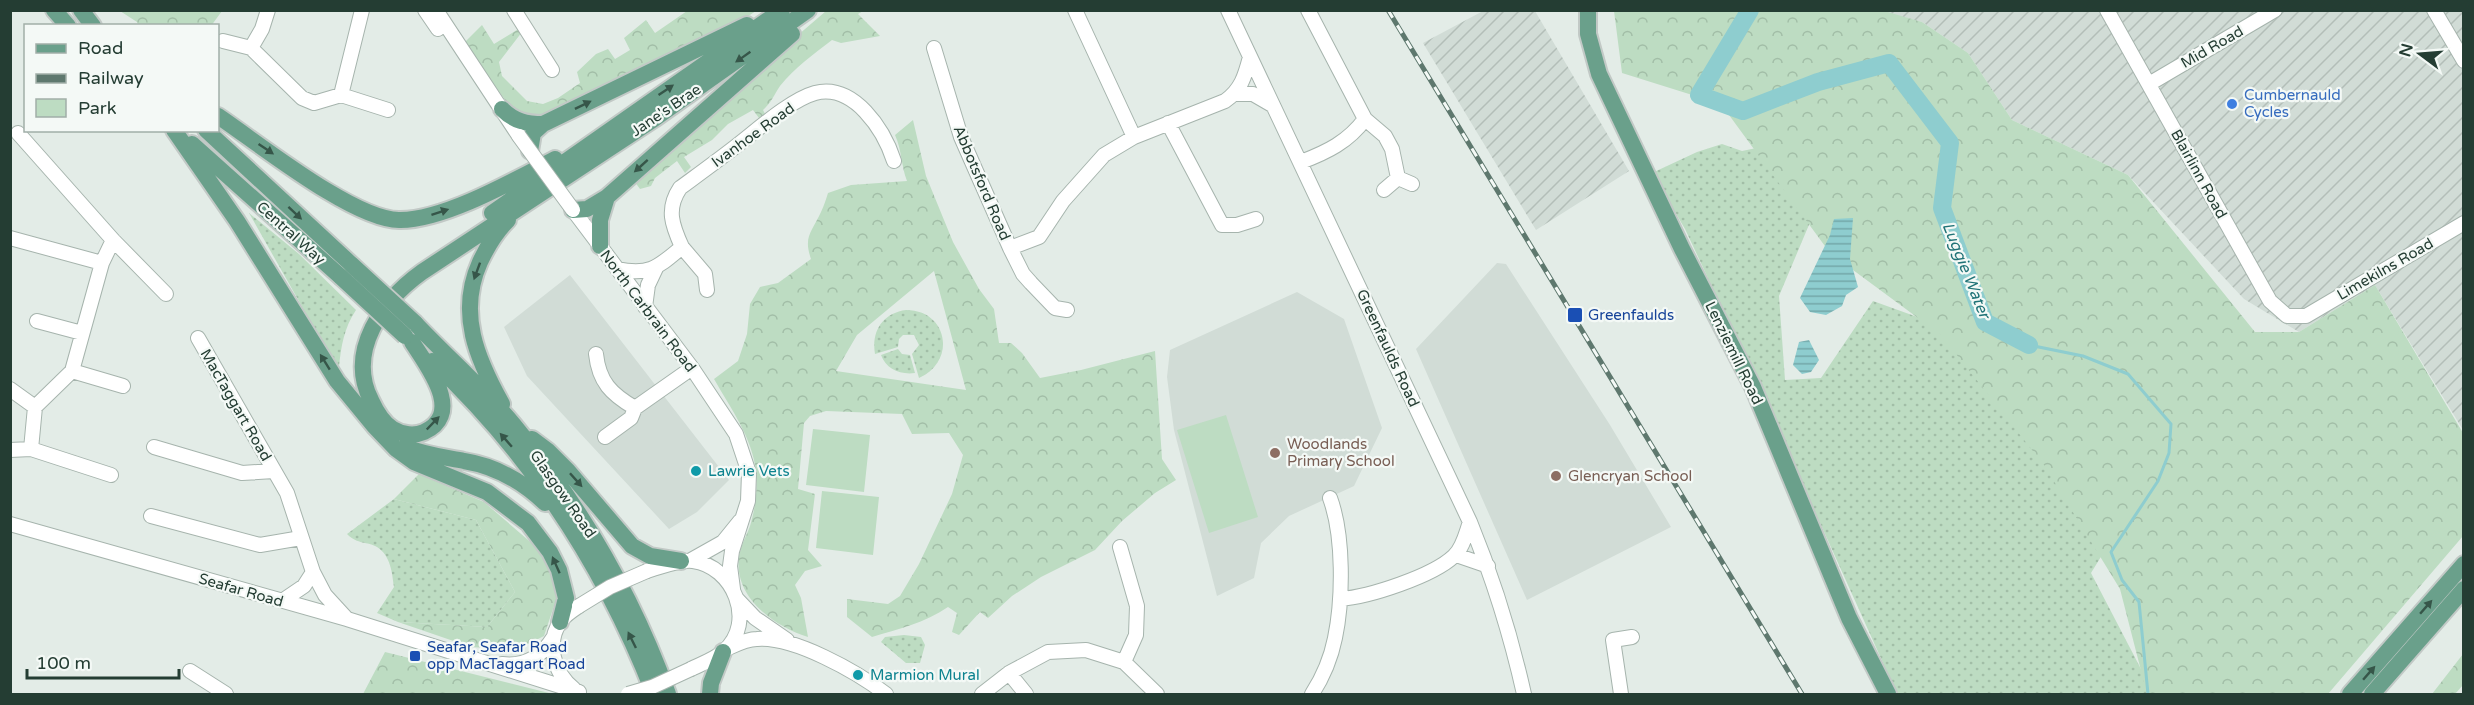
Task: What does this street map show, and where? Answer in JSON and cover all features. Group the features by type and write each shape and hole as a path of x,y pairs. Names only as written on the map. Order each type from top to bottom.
{"main road":[{"path":"54,10 66,24"},
{"path":"81,10 92,24"},
{"path":"532,131 775,10"},
{"name":"Jane's Brae","path":"600,135 782,10"},
{"name":"Jane's Brae","path":"522,207 654,119 808,10"},
{"path":"573,210 588,209 607,197 774,50 814,10"},
{"name":"Lenziemill Road","path":"1588,10 1588,34 1599,74 1666,217 1753,387 1850,618 1888,694"},
{"path":"505,115 532,124 530,151"},
{"path":"219,117 351,205 380,218 397,220 411,220 452,208 600,135"},
{"path":"177,132 237,221 337,381 396,449 414,462 487,492 528,523 550,552 559,570 566,598 558,628"},
{"name":"Central Way","path":"178,132 346,271"},
{"name":"Central Way","path":"208,132 410,334"},
{"path":"360,408 354,382 355,347 364,319 384,294 402,275 576,155 600,135"},
{"path":"600,246 600,220 607,197"},
{"path":"410,334 443,397 439,419 433,427 413,435 394,430 376,411 368,395 363,363 365,348 376,320 384,307 411,280 495,222 522,207"},
{"path":"522,207 505,223 485,251 476,271 469,308 469,325 481,366 514,426 548,451 632,546 650,556 686,561"},
{"name":"Glasgow Road","path":"410,334 514,426 545,465 597,543 647,641 668,694"},
{"name":"Glasgow Road","path":"410,334 511,446 570,526 601,578 635,647 654,694"},
{"path":"388,439 425,455 484,466 512,478 531,490 570,526"},
{"path":"2350,694 2463,564"},
{"path":"2372,694 2463,589"},
{"path":"710,694 711,683 724,650"}],"street":[{"path":"251,48 262,30 268,10"},
{"path":"341,95 362,10"},
{"path":"514,10 552,70"},
{"path":"1075,10 1134,137"},
{"name":"Greenfaulds Road","path":"1228,10 1470,522 1488,566 1516,657 1524,694"},
{"path":"1308,10 1365,119 1385,136 1392,149 1398,178"},
{"name":"Blairlinn Road","path":"2107,10 2270,301 2287,316 2306,315"},
{"name":"Mid Road","path":"2149,84 2275,10"},
{"path":"2434,10 2463,61"},
{"path":"432,13 505,115 532,131"},
{"path":"223,41 251,48 302,98 314,103 341,95 388,110"},
{"name":"Abbotsford Road","path":"934,48 961,137 1023,274 1055,308 1067,310"},
{"path":"1235,94 1241,85 1250,57"},
{"name":"Ivanhoe Road","path":"707,290 705,274 682,247 671,215 674,197 680,188 771,119 814,93 834,92 845,96 859,107 884,134 894,161"},
{"path":"1235,94 1253,94 1272,105"},
{"name":"Abbotsford Road","path":"1010,248 1039,237 1063,201 1104,155 1134,137 1225,101 1235,94"},
{"path":"1301,162 1331,150 1354,133 1365,119"},
{"path":"1168,123 1222,225 1237,225 1256,219"},
{"path":"18,133 113,240 166,294"},
{"name":"North Carbrain Road","path":"530,151 692,368 736,434 749,472 748,501 732,551 730,566 734,593 739,604 737,623 733,638 724,650"},
{"path":"1398,178 1412,184"},
{"path":"1384,190 1398,178"},
{"name":"Limekilns Road","path":"2306,315 2463,223"},
{"path":"10,238 102,263"},
{"path":"32,449 35,407 72,371 102,263 113,240"},
{"path":"617,269 639,272 656,268 682,247"},
{"path":"645,307 648,285 656,268"},
{"path":"37,321 82,333"},
{"name":"MacTaggart Road","path":"198,338 287,493 313,572 325,595 347,619"},
{"path":"596,354 598,372 616,397 635,408"},
{"path":"605,437 632,418 635,408 692,368"},
{"path":"72,371 123,386"},
{"path":"10,389 35,407"},
{"name":"MacTaggart Road","path":"154,447 242,473 274,471"},
{"path":"10,450 32,449 111,475"},
{"path":"1312,694 1330,659 1340,599 1339,541 1330,498"},
{"path":"151,516 260,545 301,538"},
{"path":"686,561 723,542 745,516"},
{"path":"1340,599 1376,593 1445,563 1456,555 1470,522"},
{"name":"Seafar Road","path":"10,524 347,619 583,693"},
{"path":"1120,547 1137,606 1136,635 1124,662"},
{"path":"1456,555 1488,566"},
{"path":"686,561 713,568 726,578 734,593 755,618 793,645"},
{"name":"Seafar Road","path":"470,659 520,664 540,655 558,628 579,606 610,587 647,571 686,561"},
{"path":"282,601 304,586 313,572"},
{"path":"558,628 553,657 556,668 571,686 583,693"},
{"path":"1621,694 1613,640 1632,637"},
{"path":"628,694 652,687 691,669 724,650 755,639 771,639 793,645 848,668 886,694"},
{"path":"982,694 1009,673 1048,652 1086,650 1124,662 1157,694"},
{"path":"190,671 224,694"},
{"path":"1009,673 1026,694"}],"shaded area":[{"path":"1483,11 1535,11 1629,171 1536,230 1423,43"},
{"path":"1881,11 2463,11 2463,430 2375,285 2299,332 2244,299 2128,175 2012,120 1968,53 1922,22"},
{"name":"Glencryan School","path":"1497,263 1506,264 1610,425 1671,527 1527,600 1416,349"},
{"path":"570,275 729,480 697,512 669,529 527,376 504,327"},
{"name":"Woodlands Primary School","path":"1297,292 1344,319 1382,428 1354,486 1289,516 1261,543 1254,578 1217,596 1174,430 1167,377 1170,350"}],"green space":[{"path":"1881,10 1922,22 1968,53 2012,120 2128,175 2255,332 2299,332 2375,285 2463,433 2463,536 2328,694 2147,694 2120,589 2044,465 1941,335 1830,253 1721,104 1622,73 1614,11"},
{"path":"120,11 222,11 212,24 138,24"},
{"path":"687,11 756,11 733,26 541,117 525,116 508,104 464,43 482,25 494,44 520,28 522,32 499,62 502,76 527,101 543,104 558,98 580,83 577,72 596,54 608,49 615,59 630,50 624,38 646,20 655,33"},
{"path":"826,11 863,11 858,14 880,36 841,43 832,40 804,61 786,79 763,110 765,114 759,118 753,110 728,124 712,140 684,157 691,167 685,173 677,161 655,178 651,186 640,189 632,178"},
{"path":"913,120 926,176 953,242 979,289 994,309 999,343 1011,343 1022,353 1040,378 1155,351 1162,459 1176,480 1155,493 1122,521 1095,550 1041,577 1012,596 988,618 980,612 959,635 952,632 957,613 948,607 921,621 872,637 847,617 847,599 888,604 900,596 919,564 952,494 963,455 949,433 912,434 902,414 826,411 810,416 804,423 798,489 815,494 808,550 822,566 805,571 795,585 801,598 808,637 768,617 748,595 741,582 740,552 753,513 756,471 745,435 714,379 738,361 747,334 750,304 760,287 778,283 811,259 808,239 828,193 851,185 907,181 895,135","holes":["934,271 966,390 836,371 857,335"]},
{"path":"1722,144 1742,151 1771,145 1819,201 1779,296 1785,380 1821,378 1873,301 1995,345 2161,459 2091,573 2154,694 1897,694 1685,229 1652,173 1697,152"},
{"path":"249,213 299,254 356,310 344,337 339,367 313,326"},
{"path":"906,310 920,312 931,318 939,327 942,338 943,349 939,360 931,370 919,378 912,354 919,345 914,335 903,335 899,339 898,347 875,354 875,338 880,324 891,315"},
{"path":"898,349 902,354 910,355 915,373 894,370 883,360 881,355"},
{"path":"1226,415 1258,517 1209,533 1177,430"},
{"path":"813,429 870,435 864,492 806,485"},
{"path":"419,474 484,502 541,551 558,594 544,636 516,650 471,647 398,622 487,627 515,592 476,520 394,499"},
{"path":"822,491 879,497 873,555 816,548"},
{"path":"394,499 476,520 515,592 487,627 398,622 377,613 394,587 390,565 385,555 377,547 355,540 347,534"},
{"path":"904,635 921,637 925,645 920,663 906,663 881,642 885,637"},
{"path":"385,652 553,694 363,694"},
{"path":"2463,654 2463,685 2455,694 2432,694"}],"water":[{"path":"1853,218 1850,259 1858,287 1846,295 1842,306 1826,315 1810,312 1800,298 1830,235 1834,219"},
{"path":"1809,340 1819,360 1811,372 1802,374 1793,365 1799,342"}],"waterway":[{"name":"Luggie Water","path":"1750,10 1699,95 1743,111 1818,82 1889,63 1950,143 1942,208 1985,322 2029,345"},
{"name":"Luggie Water","path":"2029,345 2083,356 2128,374 2171,424 2169,453 2158,481 2111,552 2122,580 2139,602 2148,694"}],"railway":[{"path":"1388,10 1802,694"}],"place":[{"name":"Cumbernauld Cycles","path":"2232,104"},
{"name":"Greenfaulds","path":"1575,315"},
{"name":"Woodlands Primary School","path":"1275,453"},
{"name":"Lawrie Vets","path":"696,471"},
{"name":"Glencryan School","path":"1556,476"},
{"name":"Seafar, Seafar Road opp MacTaggart Road","path":"415,656"},
{"name":"Marmion Mural","path":"858,675"}]}
